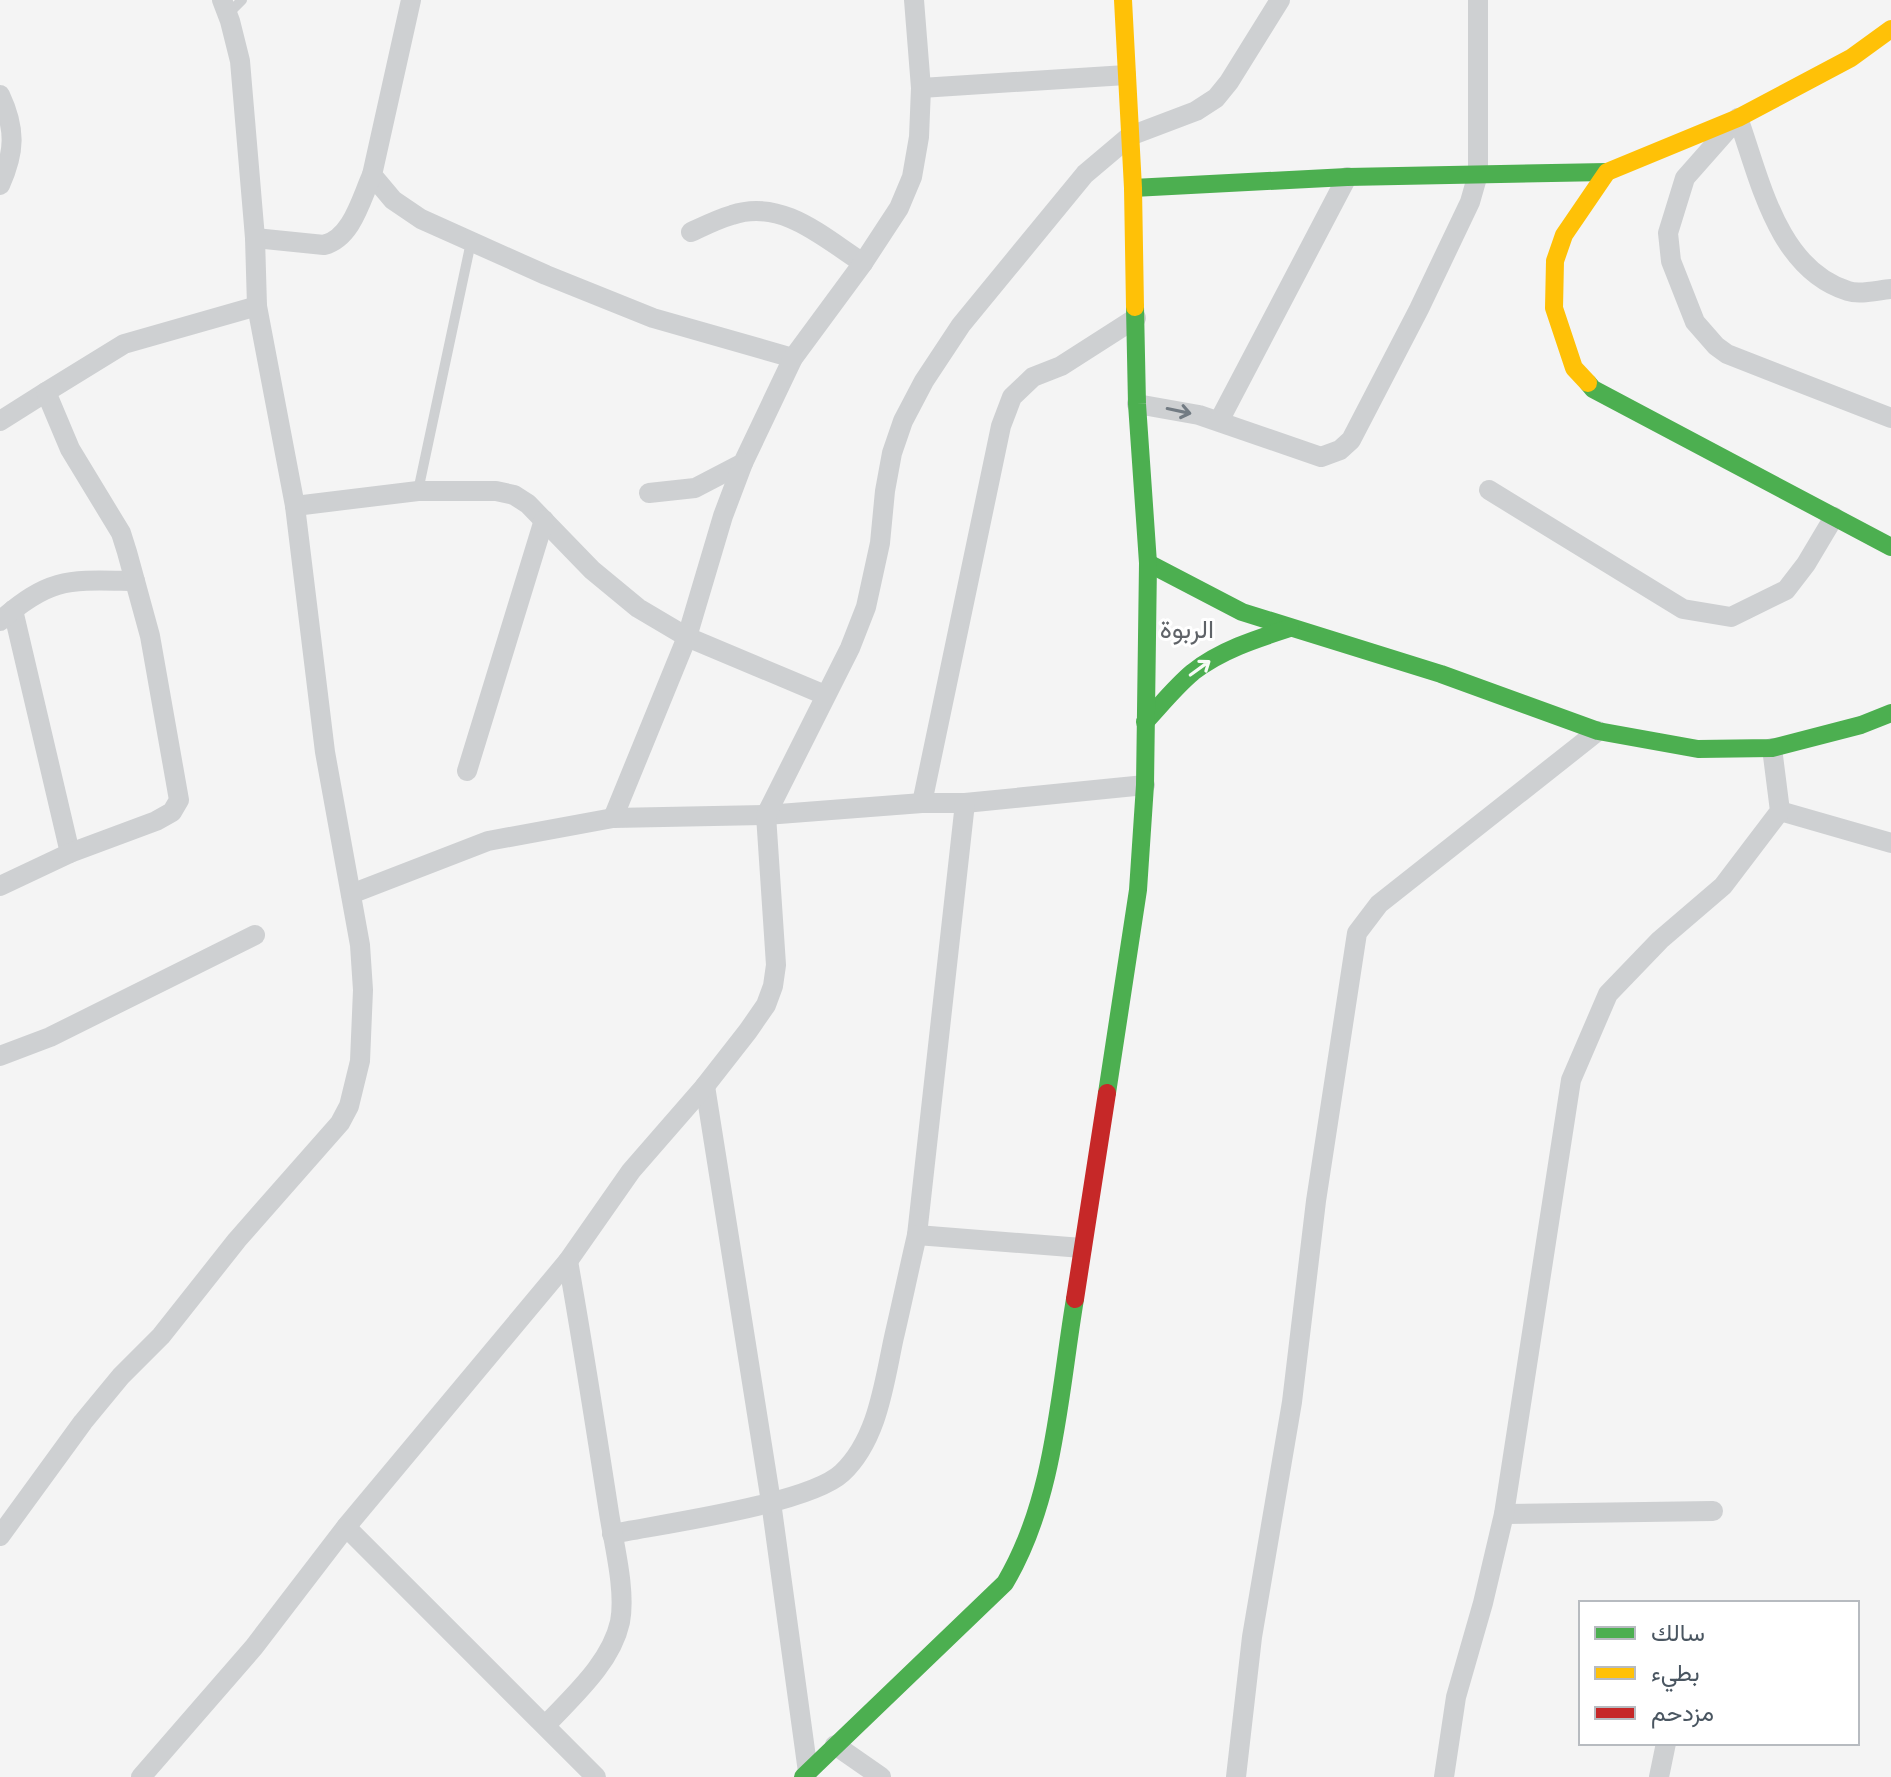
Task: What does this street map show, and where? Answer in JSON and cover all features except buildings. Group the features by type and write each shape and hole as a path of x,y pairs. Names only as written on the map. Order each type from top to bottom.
{"street":[{"path":"255,238 324,245 334,243 348,227 372,175 411,0"},
{"path":"613,818 687,637 723,516 743,463 793,358 863,263 899,208 912,177 919,137 921,88 914,0"},
{"path":"806,1774 1005,1583 1024,1553 1039,1513 1049,1460 1138,890 1145,785 1148,563 1137,404 1133,188 1123,0"},
{"path":"141,1777 254,1647 346,1527 568,1261 631,1171 705,1086 766,1005 776,965 766,815 850,648 866,607 880,543 892,453 903,421 924,381 961,325 1085,174 1130,136 1196,111 1216,98 1280,0"},
{"path":"1137,404 1219,421 1310,454 1331,455 1351,440 1470,202 1478,174 1478,0"},
{"path":"0,1536 83,1422 121,1376 170,1325 237,1240 340,1123 349,1106 360,1061 363,990 360,945 325,752 295,506 257,306 255,238 240,61 230,5"},
{"path":"1133,188 1347,177 1607,172 1738,118 1851,58 1891,29"},
{"path":"921,88 1126,75"},
{"path":"0,95 12,129 12,154 0,185"},
{"path":"1738,118 1774,214 1801,262 1819,278 1850,292 1891,289"},
{"path":"1738,118 1685,178 1668,233 1671,261 1695,322 1727,354 1891,418"},
{"path":"1607,172 1564,235 1555,261 1554,308 1574,368 1593,389 1891,547"},
{"path":"372,175 405,210 471,242 653,318 793,358"},
{"path":"1219,421 1347,177"},
{"path":"691,232 734,214 770,211 792,217 863,263"},
{"path":"0,421 124,344 257,306"},
{"path":"922,803 998,440 1012,397 1033,377 1061,366 1136,318"},
{"path":"0,886 70,853 156,821 172,812 179,800 150,636 121,533 70,449 46,392"},
{"path":"649,493 695,488 743,463"},
{"path":"1489,490 1683,609 1731,617 1786,590 1806,564 1834,517"},
{"path":"295,506 418,491 496,491 514,495 528,504 592,570 638,608 687,637 825,695"},
{"path":"467,771 544,520"},
{"path":"1148,563 1242,612 1441,674 1598,731 1698,749 1772,748 1861,725 1891,713"},
{"path":"70,853 6,616 53,584 135,581"},
{"path":"1145,722 1185,679 1213,658 1244,642 1290,628"},
{"path":"1236,1777 1252,1637 1292,1402 1316,1201 1357,933 1379,904 1598,731"},
{"path":"1444,1777 1456,1697 1504,1514 1571,1080 1608,994 1660,940 1723,886 1780,811 1772,748"},
{"path":"351,894 488,841 613,818 766,815 922,803 965,803 1145,785"},
{"path":"612,1534 771,1502 816,1488 840,1474 859,1453 881,1397 917,1235 965,803"},
{"path":"1780,811 1891,843"},
{"path":"0,1056 50,1037 255,935"},
{"path":"705,1086 771,1502 806,1774"},
{"path":"917,1235 1082,1248"},
{"path":"546,1725 590,1677 610,1648 620,1622 621,1596 568,1261"},
{"path":"1504,1514 1713,1511"},
{"path":"346,1527 596,1777"},
{"path":"835,1745 881,1777"},
{"path":"1659,1777 1666,1745"}],"lane":[{"path":"418,491 471,242"}],"traffic: fast":[{"path":"1133,188 1347,177 1607,172"},
{"path":"1107,1093 1138,890 1145,785 1148,563 1137,404 1135,307"},
{"path":"1588,383 1593,389 1891,547"},
{"path":"1148,563 1242,612 1441,674 1598,731 1698,749 1772,748 1861,725 1891,713"},
{"path":"1145,722 1180,684 1204,664 1239,646 1290,628"},
{"path":"803,1777 1005,1583 1022,1551 1045,1481 1075,1299"}],"traffic: slow":[{"path":"1123,0 1133,188 1135,307"},
{"path":"1588,383 1574,368 1554,308 1555,261 1564,235 1607,172 1738,118 1851,58 1891,29"}],"traffic: jam":[{"path":"1075,1299 1107,1093"}],"district":[{"name":"الربوة","path":"1187,629"}]}
